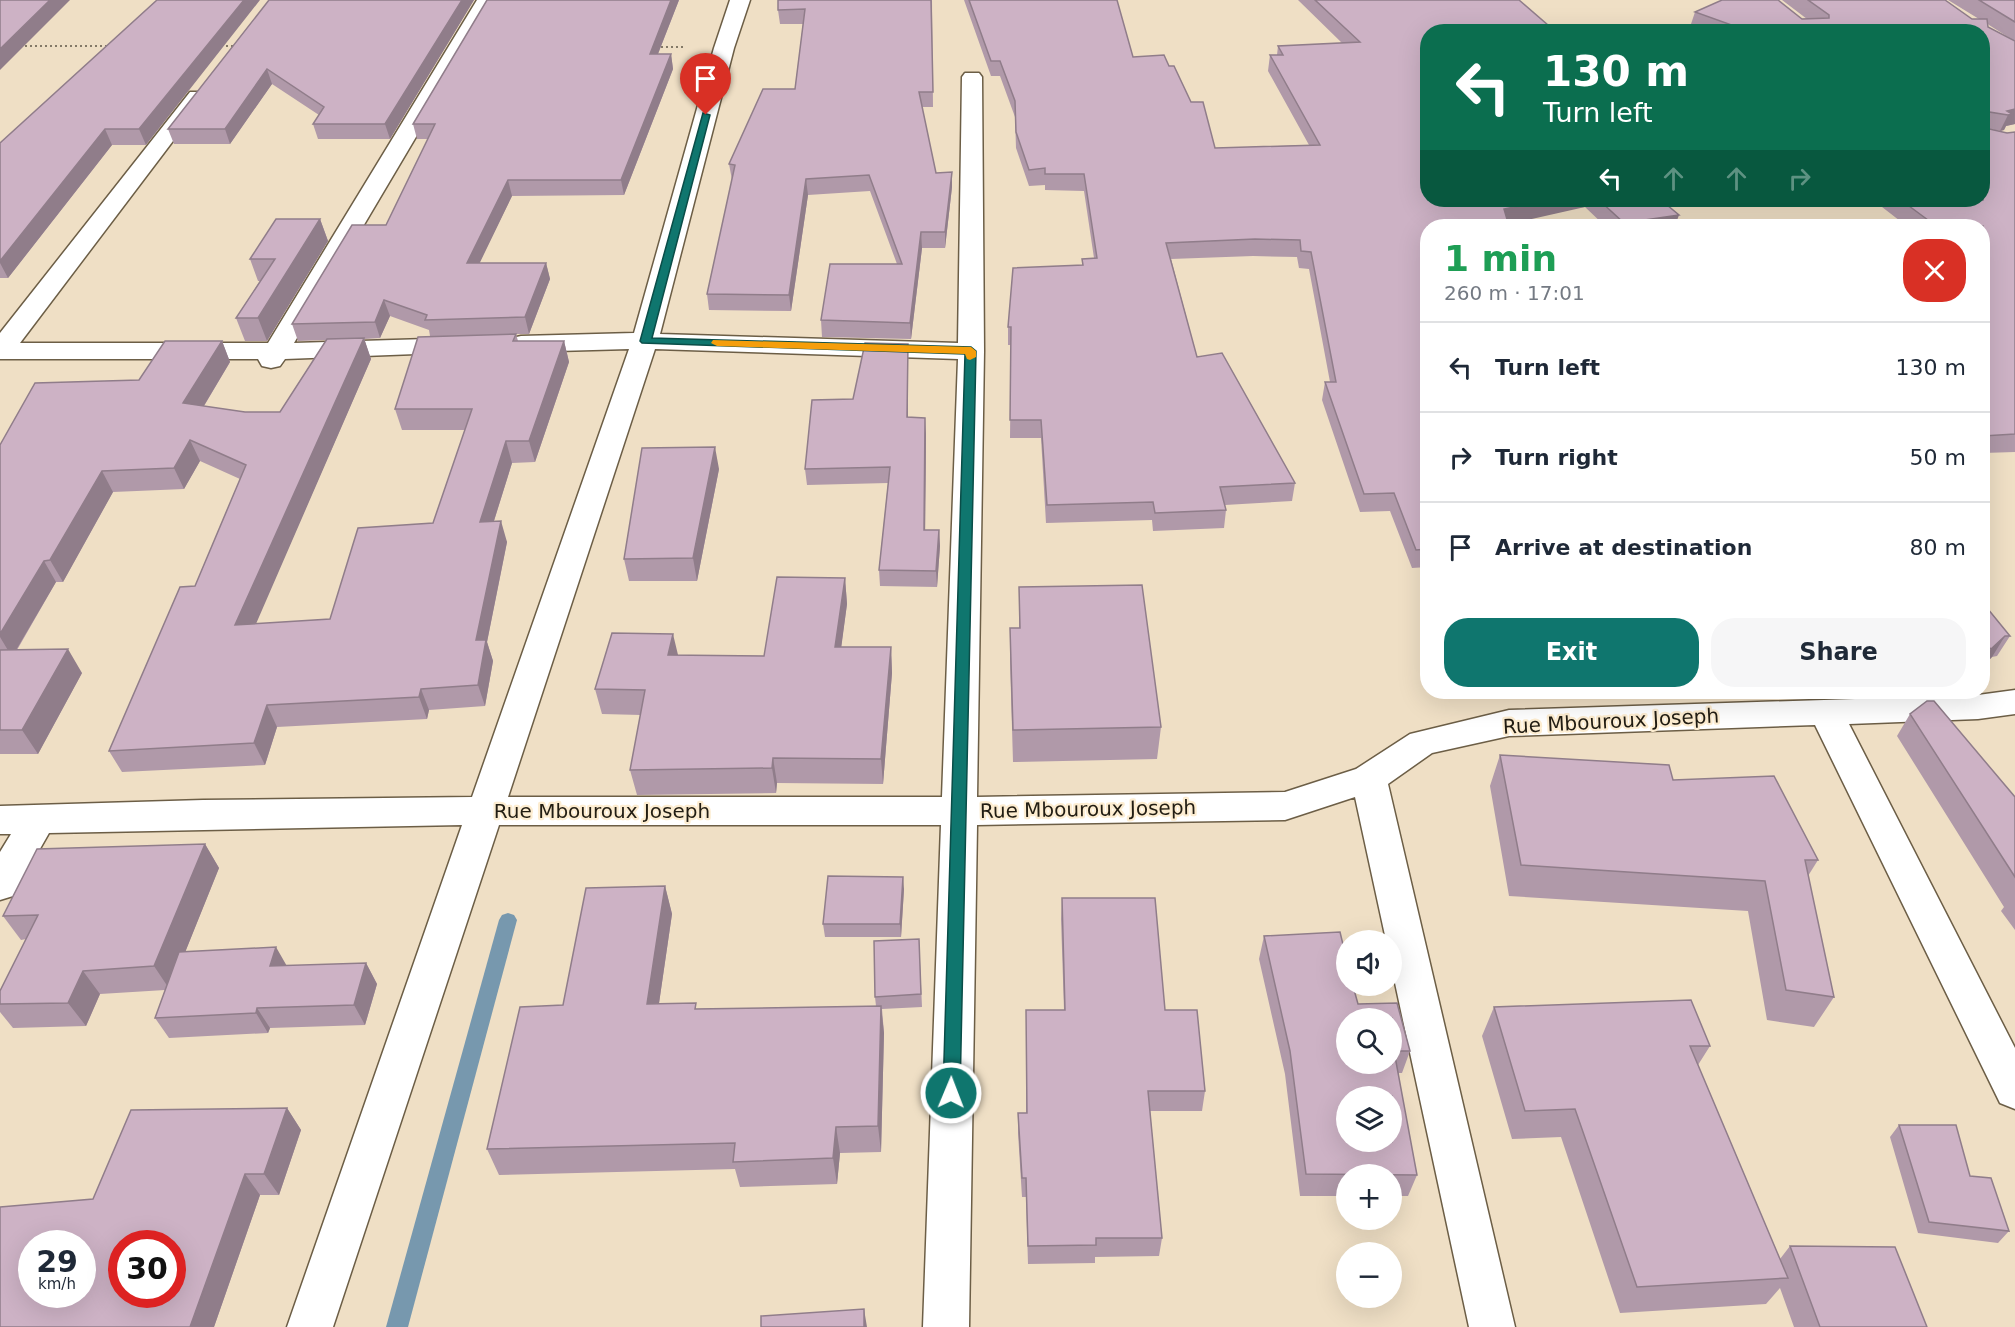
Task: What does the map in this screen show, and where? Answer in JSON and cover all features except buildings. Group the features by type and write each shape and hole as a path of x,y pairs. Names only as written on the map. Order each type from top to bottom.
{"street":[{"path":"274,355 487,0"},
{"path":"310,1327 645,341 724,48 740,0"},
{"path":"945,1327 971,351 972,77"},
{"path":"0,351 207,83"},
{"path":"0,351 274,355 488,345 645,341 971,351"},
{"name":"Rue Mbouroux Joseph","path":"0,820 203,814 484,811 959,811 1285,807 1369,779 1422,743 1509,723 1978,707 2015,702"},
{"path":"1826,712 2015,1090"},
{"path":"1369,779 1492,1327"},
{"path":"0,885 38,820"}],"path":[{"path":"12,46 118,46"},
{"path":"212,46 247,46"},
{"path":"655,47 724,48"}],"waterway":[{"path":"397,1327 508,920"}],"slow traffic":[{"path":"717,343 971,351 970,357"}],"route":[{"path":"706,115 645,341 971,351 951,1093"}]}
